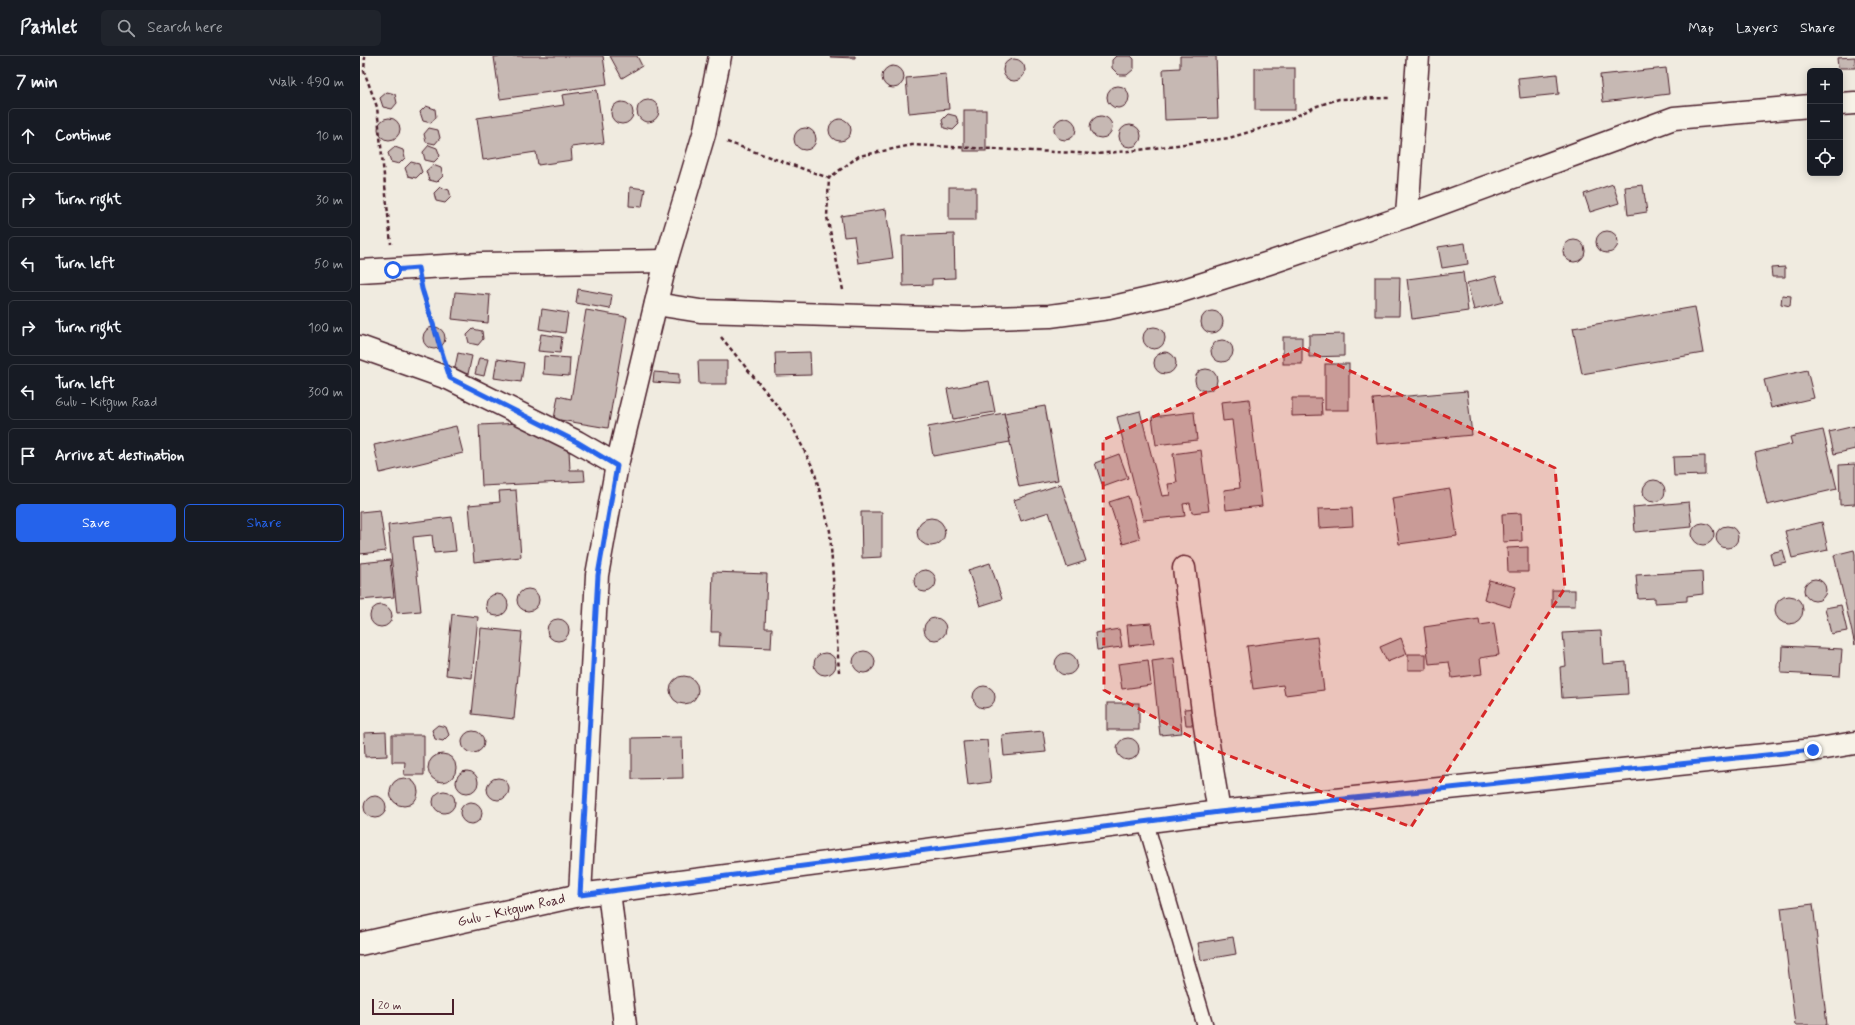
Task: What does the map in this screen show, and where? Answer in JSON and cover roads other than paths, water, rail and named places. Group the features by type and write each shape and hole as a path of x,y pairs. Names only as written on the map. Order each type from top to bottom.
{"street":[{"path":"580,895 598,575 617,466 666,261 704,134 720,56"},
{"path":"1407,216 1418,56"},
{"path":"1843,104 1855,103"},
{"path":"656,304 700,311 962,319 1050,316 1109,308 1175,293 1407,216 1674,118 1807,106"},
{"path":"360,271 480,264 666,261"},
{"path":"360,347 450,378 577,442 617,466"},
{"path":"1184,568 1204,726 1219,812"},
{"name":"Gulu - Kitgum Road","path":"360,944 580,895 609,891 1219,812 1813,750 1855,744"},
{"path":"609,891 626,1025"}],"lane":[{"path":"1146,821 1205,1025"}]}
